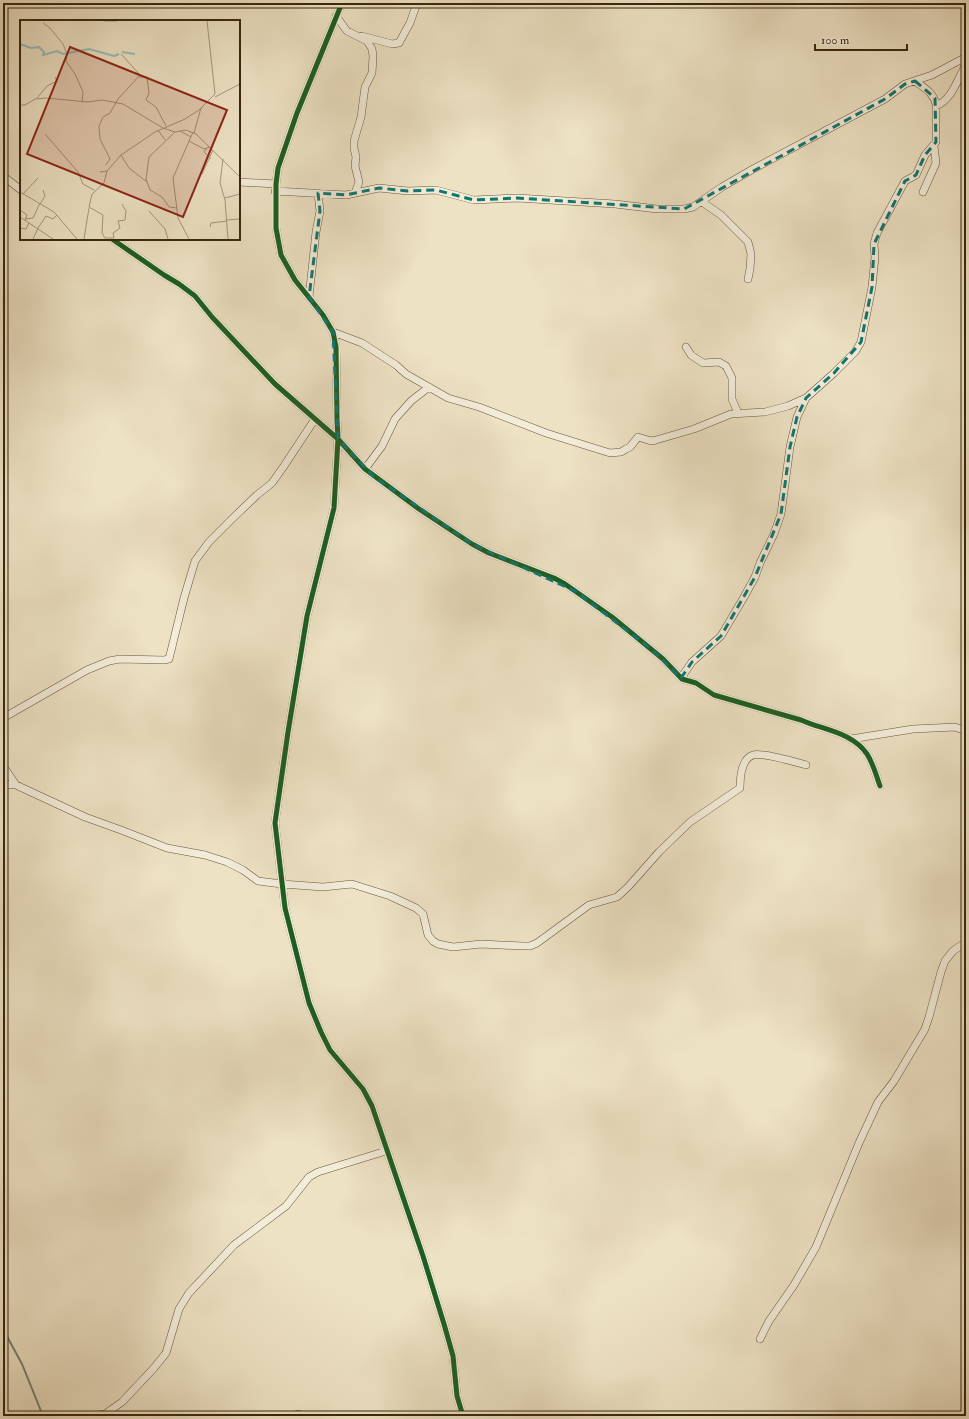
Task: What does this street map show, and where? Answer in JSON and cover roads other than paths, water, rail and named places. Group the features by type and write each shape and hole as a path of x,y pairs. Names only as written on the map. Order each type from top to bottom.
{"street":[{"path":"342,3 287,141 278,168 276,188 276,228 281,255 296,280 323,315 333,332 336,346 338,439 334,508 307,616 275,823 285,908 307,996 314,1017 330,1050 367,1095 421,1249 444,1324 453,1356 457,1396 463,1416"},
{"path":"358,36 381,40 392,44 399,43 410,23 417,3"},
{"path":"336,16 347,31 367,41 372,50 372,73 365,87 361,117 354,141 356,157 355,166 359,182 355,193"},
{"path":"240,182 276,188 346,195 379,188 408,191 436,190 474,200 518,198 615,204 645,208 684,209 694,207 722,187 877,103 905,84 946,68 966,57"},
{"path":"936,106 944,102 951,94 966,65"},
{"path":"333,332 362,344 396,365 406,374 448,398 486,410 546,434 610,453 621,452 630,447 638,438 652,441 656,440 694,429 725,415 766,412 788,406 806,398 855,352 861,342 872,287 874,244 877,233 905,181 916,175 925,155 936,142 935,98 932,93 915,81"},
{"path":"923,192 936,163 934,146"},
{"path":"3,176 20,189"},
{"path":"309,297 316,232 320,211 318,193"},
{"path":"702,202 721,215 748,242 751,254 748,279"},
{"path":"113,240 195,296 212,317 275,384 338,439 365,469 413,505 472,544 489,553 554,578 575,591 650,648 681,678 696,683 714,695 801,720 851,739 867,754 874,768 880,786"},
{"path":"686,347 691,356 703,363 719,362 726,366 732,378 732,399 738,413"},
{"path":"365,469 382,446 395,419 411,401 429,387"},
{"path":"681,678 692,662 721,636 755,577 781,514 792,440 797,417 806,398"},
{"path":"3,718 87,670 109,661 120,659 169,659 195,561 209,542 232,518 272,483 315,419"},
{"path":"851,739 913,729 955,727 966,731"},
{"path":"3,784 16,785 84,817 167,848 205,855 227,862 243,870 258,881 323,887 352,884 390,896 416,908 423,914 428,934 433,941 444,946 481,944 530,946 537,943 589,905 617,897 621,894 659,852 690,822 740,788 741,772 750,756 754,754 771,756 806,765"},
{"path":"3,766 16,785"},
{"path":"760,1339 769,1321 794,1285 816,1247 859,1143 878,1102 894,1081 925,1029 945,961 953,951 966,942"},
{"path":"71,1416 98,1416 104,1414 122,1402 166,1353 179,1309 189,1293 234,1245 286,1206 309,1177 318,1172 386,1151"},
{"path":"291,1416 298,1414 305,1416"}],"waterway":[{"path":"3,1329 22,1364 43,1416"}]}
